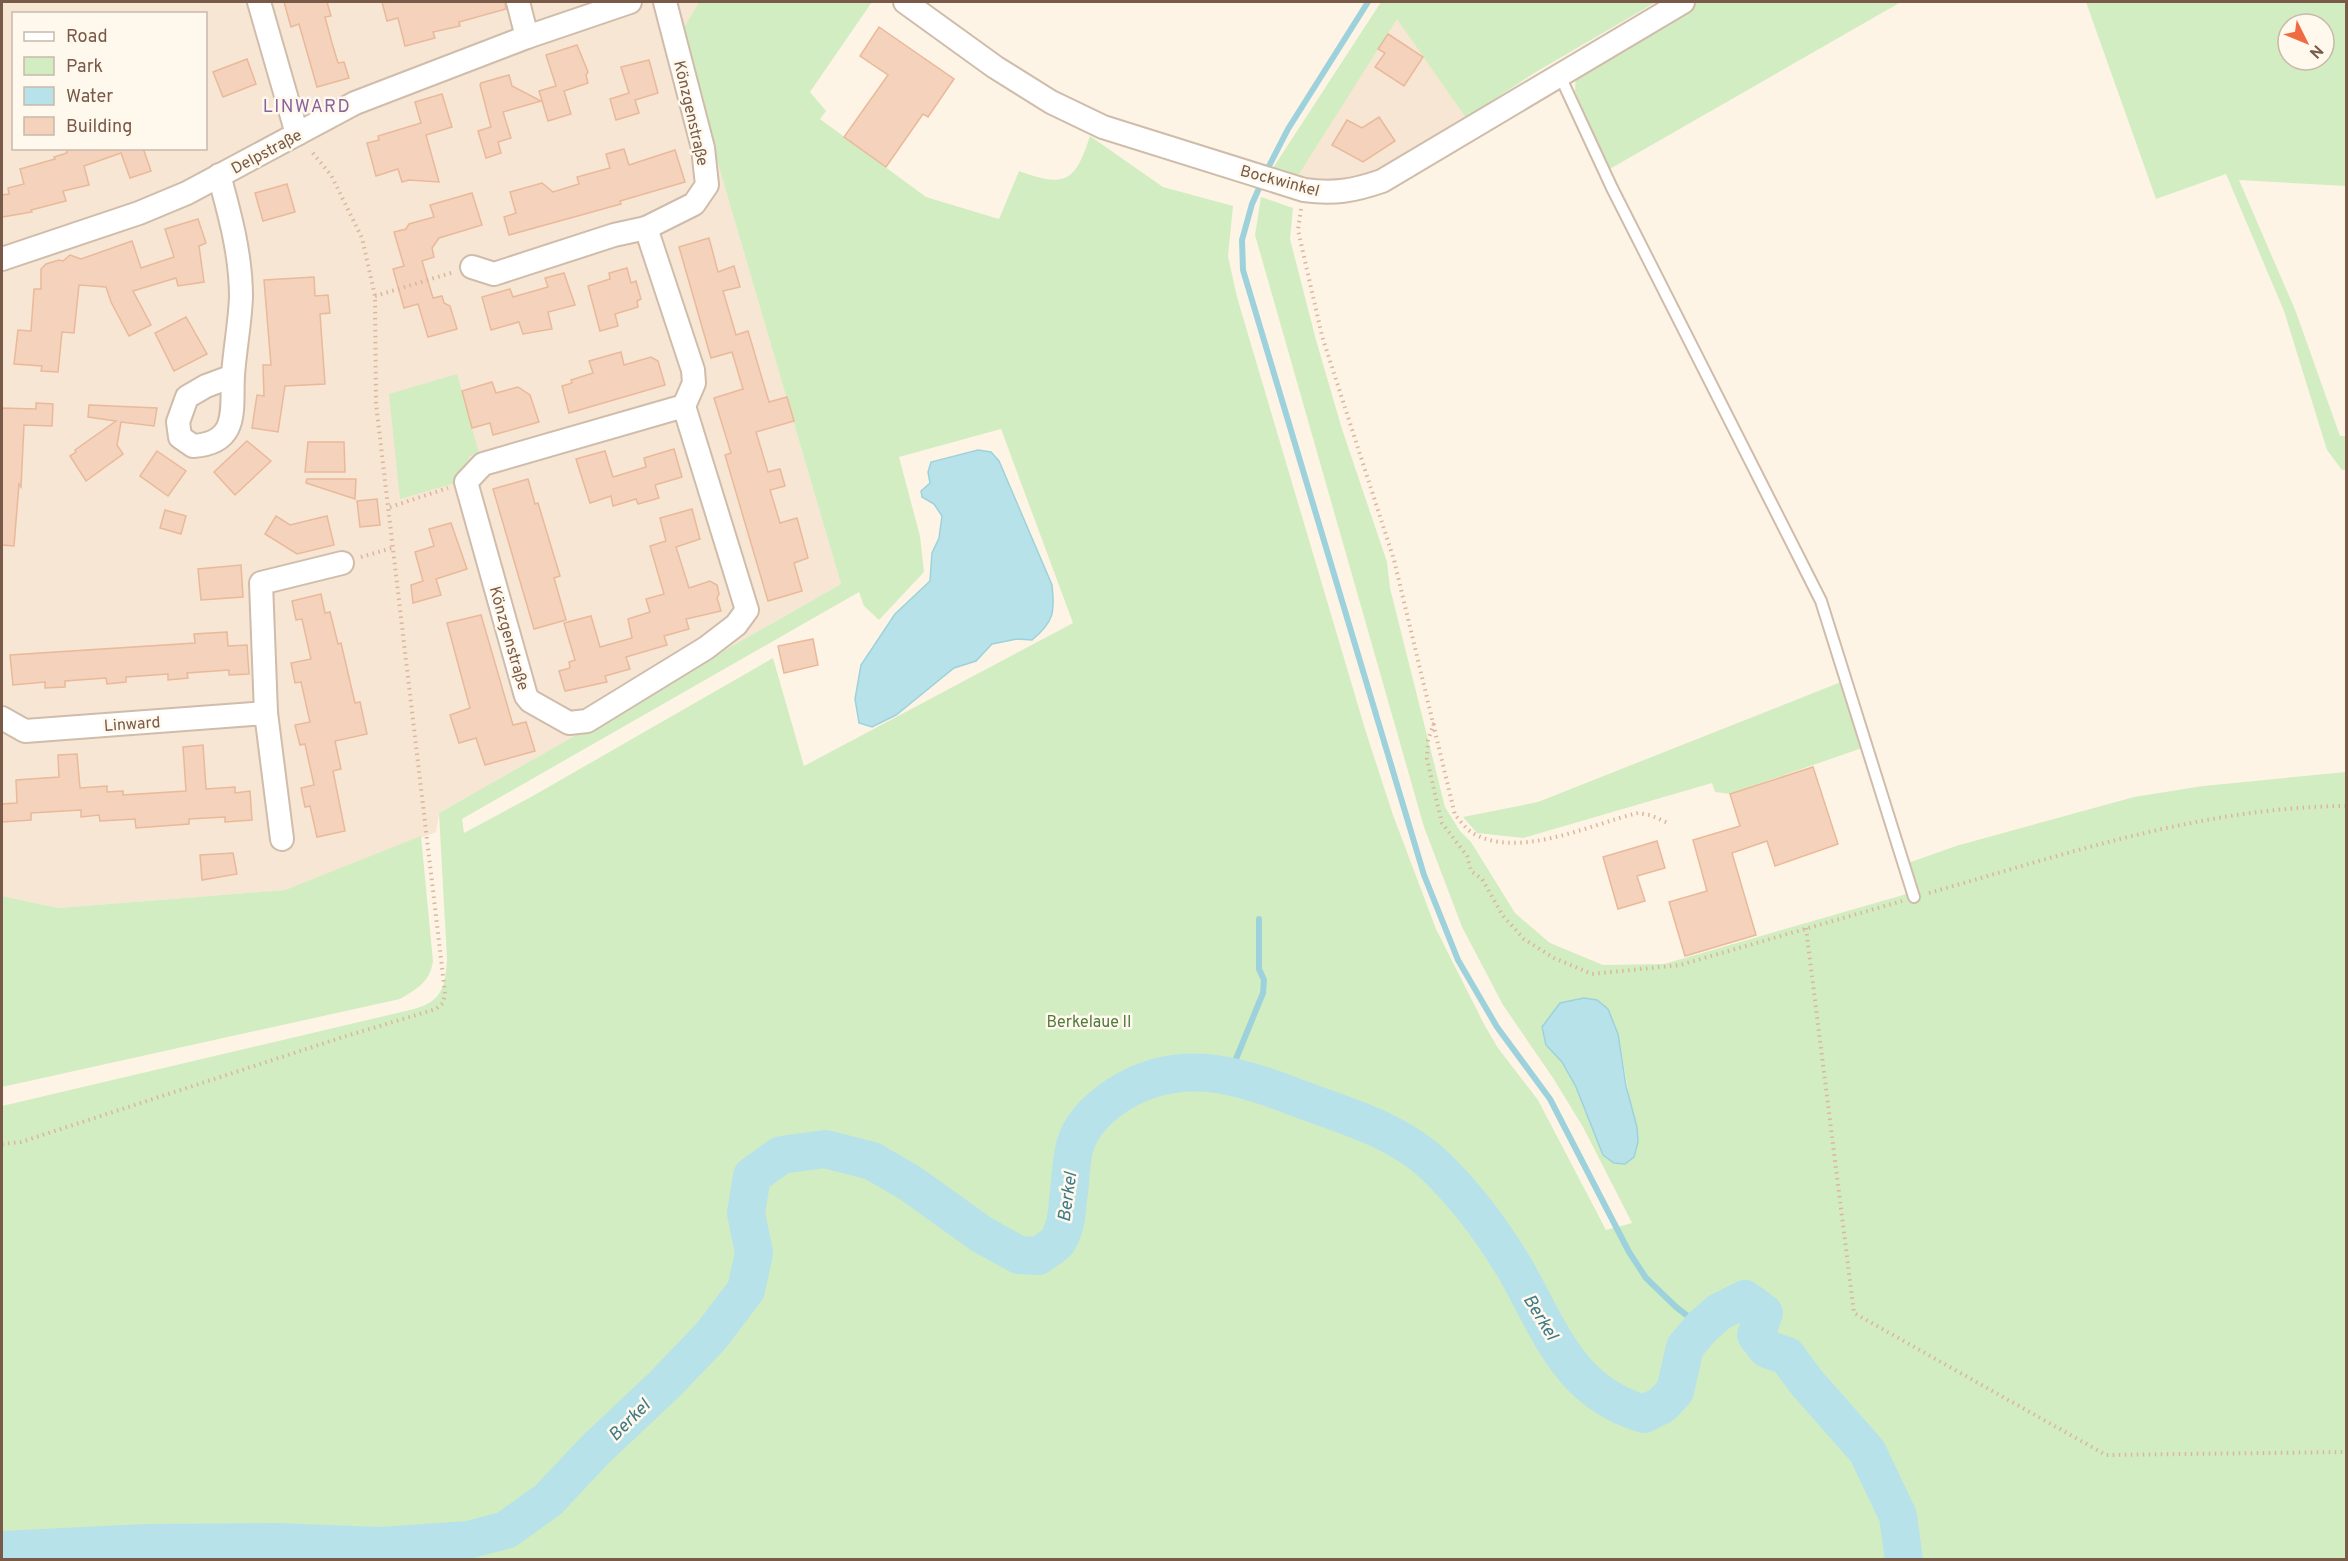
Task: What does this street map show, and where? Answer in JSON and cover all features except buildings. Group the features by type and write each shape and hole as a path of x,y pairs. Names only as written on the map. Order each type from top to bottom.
{"street":[{"path":"259,2 297,134"},
{"path":"518,2 527,37"},
{"name":"Delpstraße","path":"3,265 187,193 355,104 527,37 630,2"},
{"name":"Könzgenstraße","path":"472,267 494,274 614,235 646,228 694,204 707,185 703,148 665,2"},
{"name":"Bockwinkel","path":"906,2 995,66 1051,102 1102,127 1304,190 1329,193 1360,188 1382,181 1683,2"},
{"path":"219,175 231,219 239,262 240,327 233,376"},
{"path":"466,482 483,464 684,406 694,383 693,370 646,228"},
{"name":"Könzgenstraße","path":"466,482 526,696 530,701 569,723 587,721 706,648 736,625 747,610 684,406"},
{"path":"282,839 266,713 261,583 342,563"},
{"name":"Linward","path":"2,718 25,731 266,713"}],"lane":[{"path":"1560,75 1618,198 1821,601 1914,897"}],"path":[{"path":"2,1144 21,1142 343,1037 417,1017 436,1009 443,1003 440,953 376,404 375,296 362,238 330,175 297,134"},
{"path":"1304,190 1298,230 1322,336 1394,560 1455,815 1470,832 1498,841 1515,843 1548,839 1638,813 1650,814 1668,823"},
{"path":"375,296 472,267"},
{"path":"389,507 466,482"},
{"path":"342,563 392,548"},
{"path":"1434,723 1428,740 1427,759 1442,823 1467,856 1471,871 1482,879 1503,916 1524,939 1554,958 1592,974 1680,965 2177,824 2299,806 2346,806"},
{"path":"1806,928 1854,1313 2106,1455 2346,1452"}],"shaded area":[{"path":"2,2 699,2 680,34 841,584 439,813 436,832 285,890 58,908 2,896"},
{"path":"1397,18 1466,118 1366,179 1348,183 1296,179"}],"green space":[{"name":"Berkelaue II","path":"699,2 872,2 810,92 826,111 820,119 926,197 999,219 1019,171 1048,179 1058,180 1067,177 1079,163 1090,136 1163,187 1233,206 1228,256 1237,297 1365,729 1393,815 1436,929 1485,1026 1498,1048 1538,1100 1606,1230 1632,1223 1583,1127 1503,1005 1462,927 1424,827 1255,235 1261,197 1293,208 1290,239 1342,429 1387,562 1390,588 1445,807 1460,831 1471,842 1515,913 1550,943 1603,965 1664,964 1917,891 1908,863 1956,846 2134,797 2203,786 2346,772 2346,1559 2,1559 2,1106 410,1010 429,1003 440,993 443,986 447,959 439,813 841,584 680,34","holes":["1001,429 1073,623 804,766 773,658 464,833 462,819 859,592 864,606 879,620 924,572 920,536 899,457","1608,1009 1618,1034 1631,1106 1585,1104 1562,1062 1546,1045"]},
{"path":"1381,2 1656,2 1536,72 1466,118 1397,19 1296,179 1271,171"},
{"path":"1697,2 1901,2 1608,170 1575,91 1576,72"},
{"path":"2086,2 2346,2 2346,186 2239,180 2296,312 2340,436 2346,436 2346,470 2342,470 2327,450 2284,311 2226,174 2156,199"},
{"path":"457,374 479,453 470,456 455,483 400,499 389,394"},
{"path":"1841,682 1862,748 1730,794 1715,792 1712,783 1523,838 1477,833 1463,817 1538,802"},
{"path":"421,836 433,961 426,980 400,999 2,1087 2,896 58,908 285,890"}],"water":[{"path":"978,450 991,452 999,461 1052,585 1053,610 1049,622 1032,640 1017,639 992,644 976,661 954,668 896,715 872,727 859,723 855,699 861,665 895,614 930,581 932,553 939,538 942,516 934,504 922,497 921,491 930,483 928,472 931,462"},
{"path":"1584,998 1597,1000 1608,1009 1618,1034 1638,1142 1634,1157 1625,1164 1614,1163 1603,1155 1576,1087 1562,1062 1546,1045 1542,1027 1560,1003"}],"waterway":[{"path":"1368,2 1288,129 1268,168 1252,204 1242,240 1243,270 1424,875 1458,960 1497,1027 1550,1099 1629,1252 1646,1278 1676,1307 1702,1327"},
{"path":"1229,1076 1263,993 1264,980 1259,969 1259,919"},
{"name":"Berkel","path":"2,1550 146,1543 276,1542 380,1546 468,1540 506,1530 548,1500 596,1449 664,1385 711,1336 746,1290 754,1253 746,1213 752,1176 781,1155 825,1149 872,1161 910,1183 981,1234 1019,1255 1038,1256 1055,1244 1063,1229 1067,1214 1074,1150 1081,1131 1093,1115 1126,1090 1146,1081 1166,1075 1206,1073 1246,1080 1363,1122 1417,1151 1456,1187 1487,1226 1514,1267 1551,1335 1579,1374 1596,1390 1618,1404 1644,1414 1662,1405 1675,1391 1685,1347 1719,1312 1745,1299 1764,1313 1756,1335 1767,1349 1787,1356 1807,1383 1867,1451 1898,1516 1904,1560"}],"district":[{"name":"LINWARD","path":"307,106"}]}
